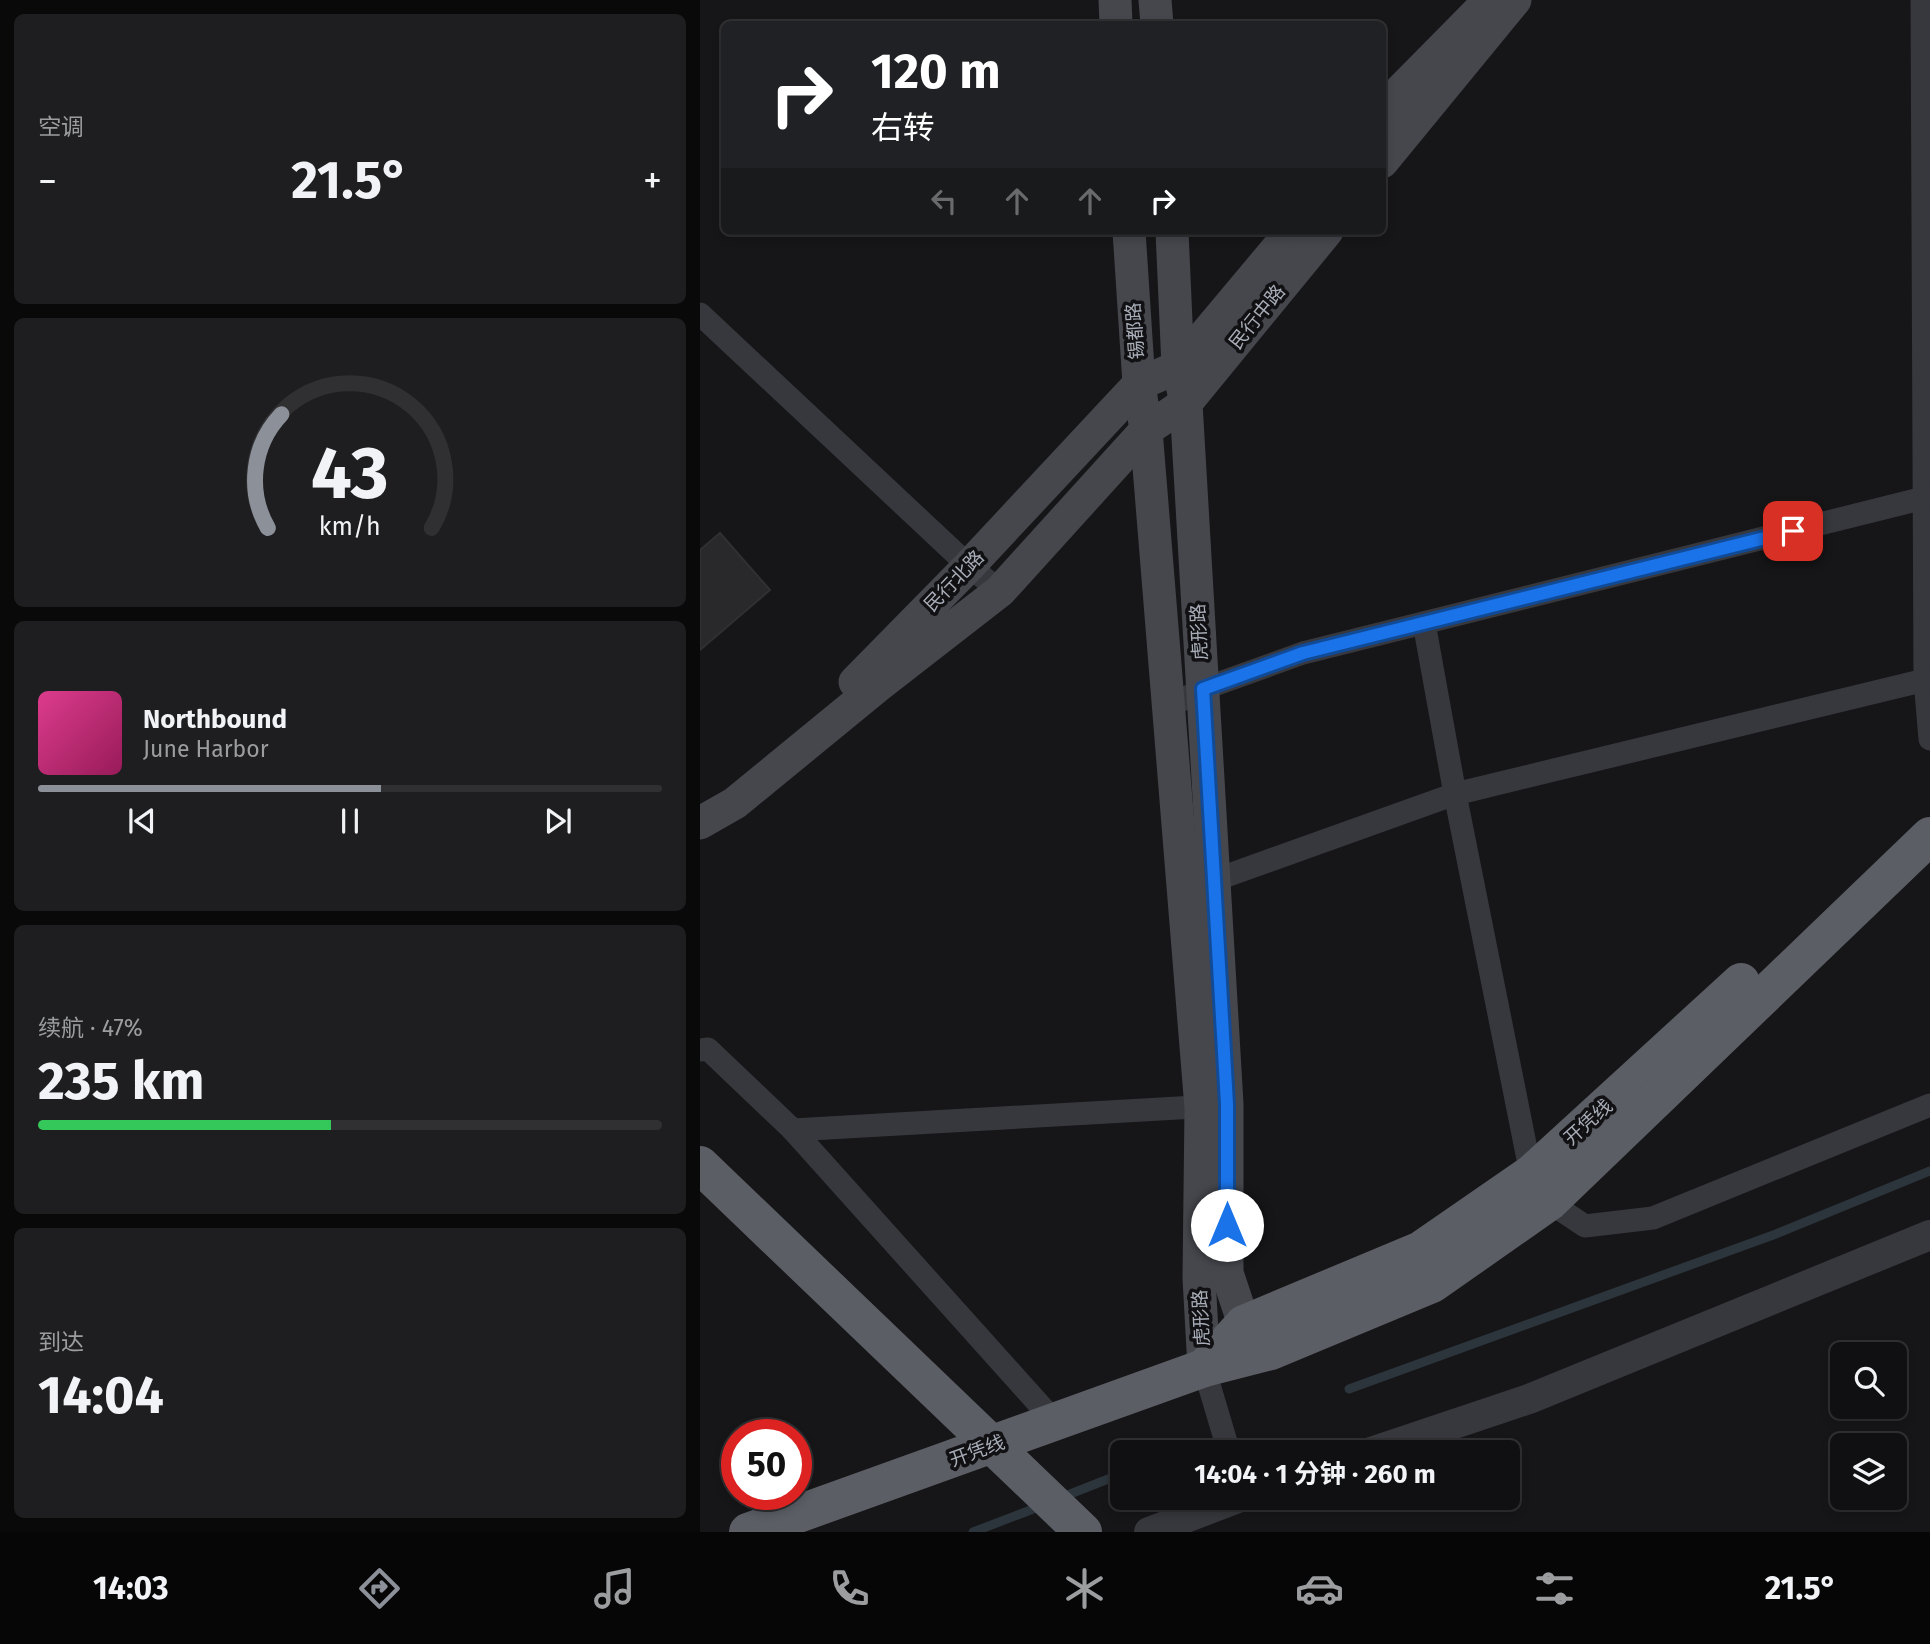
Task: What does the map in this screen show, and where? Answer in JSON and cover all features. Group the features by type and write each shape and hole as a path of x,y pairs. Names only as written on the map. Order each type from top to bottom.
{"highway":[{"name":"开凭线","path":"1204,1368 1244,1324 1420,1250 1540,1188 1930,811"},
{"name":"开凭线","path":"748,1532 1204,1368 1272,1351 1432,1284 1930,836"},
{"path":"700,1165 1083,1532"}],"main road":[{"path":"1115,0 1116,21"},
{"path":"1155,0 1157,21"},
{"path":"1386,109 1398,93 1490,0"},
{"path":"1386,157 1515,0"},
{"name":"锡都路","path":"1129,235 1139,384 1146,430"},
{"path":"1172,235 1178,367 1186,403"},
{"name":"民行中路","path":"1178,367 1289,235"},
{"name":"民行中路","path":"1186,403 1324,235"},
{"name":"民行北路","path":"735,803 970,566 1139,384 1178,367"},
{"name":"民行北路","path":"700,823 735,803 879,685 1000,591 1146,430 1186,403"},
{"name":"虎形路","path":"1186,403 1214,880 1214,1106 1199,1278 1204,1368"},
{"name":"虎形路","path":"1146,430 1184,893 1214,1106 1227,1273 1244,1324 1272,1351"}],"street":[{"path":"1922,0 1925,680 1930,739"},
{"path":"700,314 1000,591"},
{"path":"1168,707 1203,689 1303,653 1924,498"},
{"path":"1424,623 1455,794 1540,1188 1585,1226 1653,1218 1930,1105"},
{"path":"1184,893 1455,794 1925,680"},
{"path":"700,1050 708,1049 793,1130 1055,1422"},
{"path":"793,1130 1214,1106"},
{"path":"1407,1440 1529,1399 1930,1235"},
{"path":"1204,1368 1225,1440"},
{"path":"1149,1532 1207,1510"}],"building":[{"path":"720,533 770,590 700,650 700,550"}],"waterway":[{"path":"1349,1389 1776,1234 1930,1171"},
{"path":"1060,1498 1110,1478"},
{"path":"973,1532 1041,1506"}],"route":[{"path":"1227,1225 1227,1104 1203,689 1303,653 1793,531"}]}
